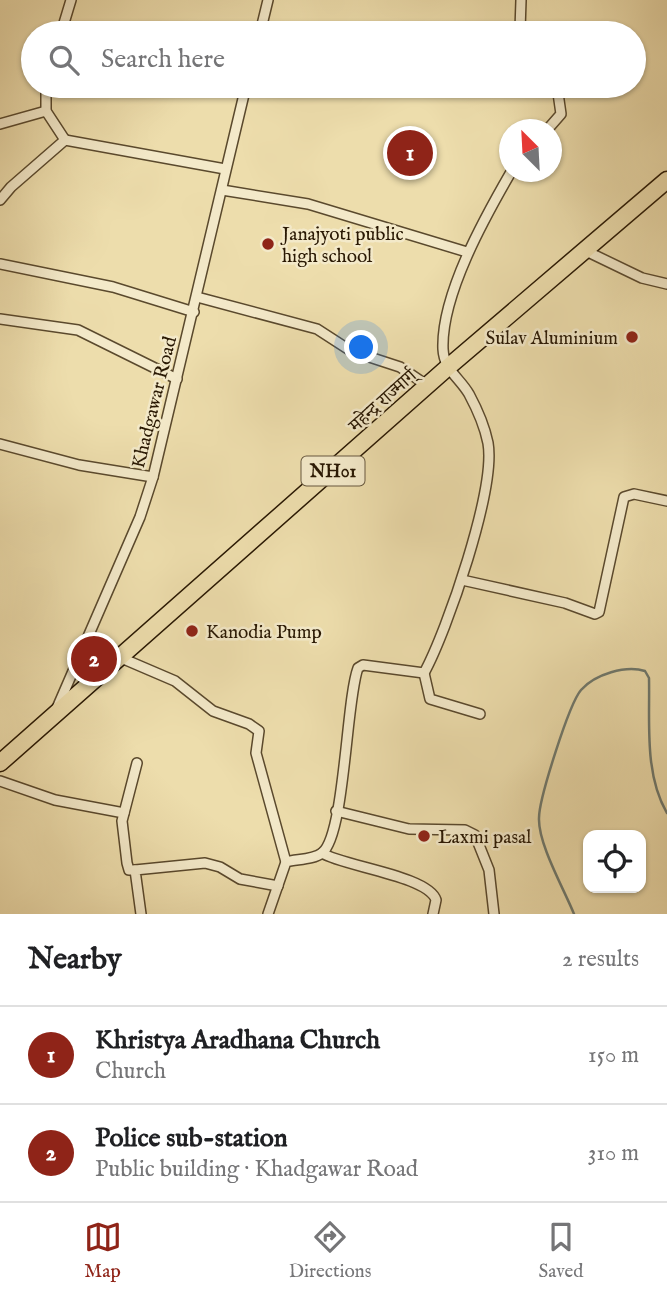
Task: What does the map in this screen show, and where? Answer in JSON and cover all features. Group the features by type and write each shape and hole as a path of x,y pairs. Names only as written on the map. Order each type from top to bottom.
{"highway":[{"name":"महेन्द्र राज्मार्ग्","path":"0,763 429,387 447,368 667,180"}],"street":[{"path":"65,21 71,0"},
{"path":"263,21 268,0"},
{"path":"520,21 521,0"},
{"path":"46,98 46,111 65,140 225,169"},
{"name":"Khadgawar Road","path":"54,715 140,517 153,477 243,98"},
{"path":"557,119 561,114 559,98"},
{"path":"0,124 46,111"},
{"path":"0,200 65,140"},
{"path":"480,714 430,699 424,673 462,580 486,481 488,443 468,393 447,368 443,350 444,328 467,252 506,182"},
{"path":"222,190 331,210 467,252"},
{"path":"586,251 642,278 667,284"},
{"path":"0,264 113,287 194,313"},
{"path":"197,297 317,329 351,351 400,367 429,387"},
{"path":"0,319 78,330 177,379"},
{"path":"0,444 79,466 153,477"},
{"path":"462,580 565,603 595,614 599,612 604,592 624,497 635,494 667,500"},
{"path":"119,657 175,681 213,711 249,724 259,731 257,752 286,862 268,914"},
{"path":"286,862 322,853 326,849 336,811 358,668 363,665 424,673"},
{"path":"136,763 122,821 130,870 205,863 220,867 240,879 278,886"},
{"path":"0,781 55,800 124,813"},
{"path":"336,811 409,829 465,830 475,835 489,870 494,914"},
{"path":"322,853 331,859 380,870 429,890 436,900 433,914"},
{"path":"135,870 141,914"}],"waterway":[{"path":"574,914 547,853 539,818 549,773 569,713 581,690 594,679 629,669 645,671 649,678 651,764 667,813"}],"place":[{"name":"Khristya Aradhana Church","path":"410,153"},
{"name":"Janajyoti public high school","path":"268,244"},
{"name":"Sulav Aluminium","path":"632,337"},
{"name":"Kanodia Pump","path":"192,631"},
{"name":"Police sub-station","path":"94,659"},
{"name":"Laxmi pasal","path":"424,836"}]}
